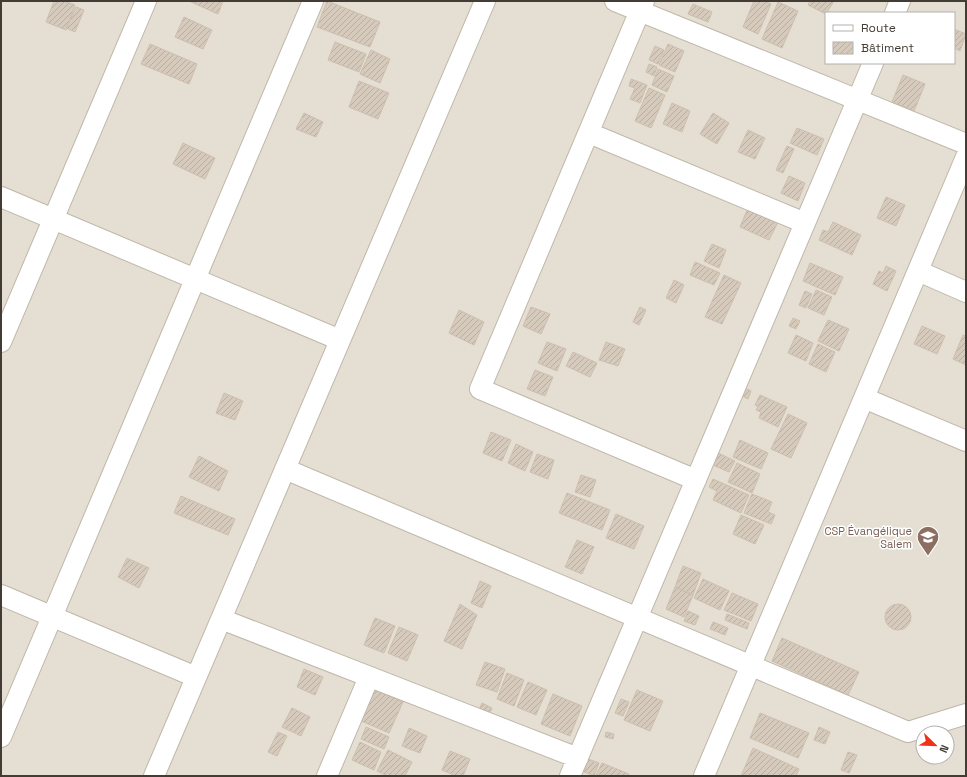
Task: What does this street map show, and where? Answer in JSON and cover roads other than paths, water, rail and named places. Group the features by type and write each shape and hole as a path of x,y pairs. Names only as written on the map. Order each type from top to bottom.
{"street":[{"path":"1,342 146,1"},
{"path":"1,736 313,1"},
{"path":"154,776 485,1"},
{"path":"615,1 642,6 858,100 966,144"},
{"path":"895,12 900,1"},
{"path":"642,6 480,389 696,480"},
{"path":"570,776 873,64"},
{"path":"589,133 805,223"},
{"path":"704,776 966,158"},
{"path":"1,197 340,340"},
{"path":"918,271 966,292"},
{"path":"864,398 966,441"},
{"path":"285,469 908,732 966,714"},
{"path":"1,595 196,677"},
{"path":"221,619 578,758"},
{"path":"327,776 369,677"}],"place":[{"name":"CSP Évangélique Salem","path":"928,556"}]}
